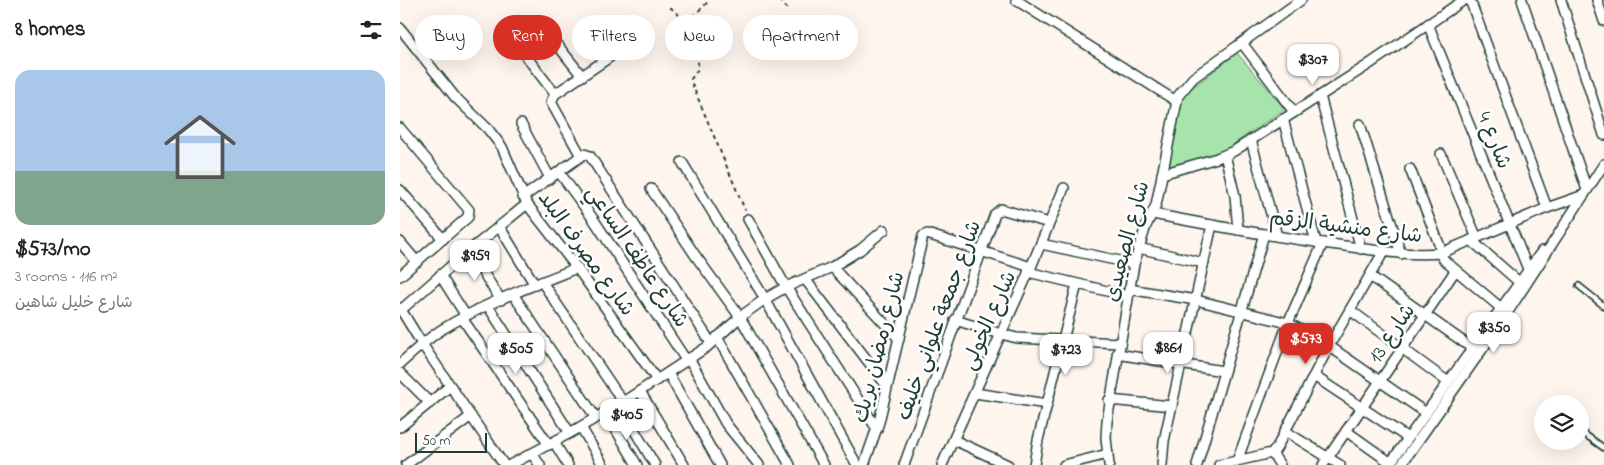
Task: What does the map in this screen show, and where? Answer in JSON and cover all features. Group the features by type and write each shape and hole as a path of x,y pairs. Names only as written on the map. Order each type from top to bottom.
{"street":[{"path":"1016,0 1176,101 1182,89 1193,78 1301,0"},
{"path":"1162,174 1225,155 1283,120 1464,0"},
{"path":"1470,0 1547,208"},
{"path":"1522,0 1586,192"},
{"path":"1561,0 1604,135"},
{"path":"1597,0 1604,22"},
{"name":"شارع 4","path":"1428,24 1528,269"},
{"name":"شارع مصرف البلد","path":"400,28 455,97 488,129 502,146 525,200 577,268 657,380"},
{"path":"1242,43 1294,112"},
{"path":"562,51 582,76"},
{"path":"528,60 555,94"},
{"path":"581,156 551,102 555,94 606,60"},
{"path":"1320,96 1361,248"},
{"name":"شارع الصعيدى","path":"1109,465 1107,421 1119,343 1138,248 1146,226 1153,214 1176,101"},
{"path":"1237,461 1320,243 1283,120"},
{"path":"521,124 550,178"},
{"path":"1360,124 1401,254"},
{"path":"400,128 469,210 468,217 400,276"},
{"path":"1251,140 1277,236"},
{"path":"504,465 400,309 499,226 550,178 584,154 590,156 714,340 790,465"},
{"path":"1441,154 1474,239 1519,282"},
{"path":"1225,155 1233,185 1238,230"},
{"path":"682,162 765,299 857,465"},
{"path":"1401,465 1502,321 1604,164"},
{"path":"1410,169 1439,244 1440,253 1445,261 1500,308"},
{"name":"شارع عاطف الساعي","path":"559,172 594,220 687,359 726,424 759,465"},
{"name":"شارع الخولى","path":"945,463 1064,188"},
{"path":"651,189 695,255 740,317 824,465"},
{"path":"400,190 442,239"},
{"name":"شارع منشية الزقم","path":"1153,214 1320,243 1401,254 1440,253 1586,192"},
{"name":"شارع جمعة علواني خليف","path":"904,465 995,214 999,210 1050,223"},
{"path":"748,219 786,287 876,429"},
{"path":"1162,465 1164,441 1212,225"},
{"path":"499,226 621,403 655,465"},
{"path":"510,465 552,444 606,413 668,373 714,340 740,317 765,299 786,287 832,267 860,250 884,230"},
{"path":"1346,432 1390,464 1528,269 1560,230"},
{"name":"شارع رمضان بريك","path":"864,465 876,429 899,339 922,237 927,234 981,250"},
{"path":"1197,465 1264,234"},
{"path":"400,242 417,262"},
{"path":"1040,244 1134,264"},
{"path":"1138,248 1204,263"},
{"path":"981,250 1029,269 1077,284 1196,300 1288,323 1329,346 1426,413"},
{"path":"469,251 502,300"},
{"path":"1219,465 1272,453 1329,346 1384,251"},
{"path":"832,267 899,339"},
{"path":"400,364 422,344 464,317 513,294 577,268"},
{"name":"شارع 13","path":"1326,461 1455,271"},
{"path":"440,275 464,317 568,465"},
{"path":"1370,276 1472,348"},
{"path":"805,279 887,386"},
{"path":"1034,465 1077,284"},
{"path":"513,294 596,418"},
{"path":"488,306 570,433"},
{"path":"1350,310 1448,382"},
{"path":"955,320 1001,334 1033,340 1119,343"},
{"path":"1117,354 1223,371"},
{"path":"400,373 430,403"},
{"path":"668,373 720,465"},
{"path":"1314,376 1408,438"},
{"path":"400,427 450,386"},
{"path":"640,391 684,465"},
{"path":"975,393 1048,404"},
{"path":"1109,400 1172,406"},
{"path":"606,413 637,465"},
{"path":"406,465 470,416"},
{"path":"581,427 603,465"},
{"path":"1285,431 1326,461 1340,465"},
{"path":"954,440 994,462 1008,465"},
{"path":"1272,453 1280,465"},
{"path":"532,454 540,465"},
{"path":"1064,465 1108,454"}],"lane":[{"path":"1579,286 1604,306"},
{"path":"1589,437 1604,448"}],"path":[{"path":"694,15 710,0"},
{"path":"780,0 787,9"},
{"path":"670,7 679,15"},
{"path":"697,60 698,69 691,79 692,84 748,219"}],"green space":[{"path":"1237,53 1285,109 1222,152 1169,169 1178,105 1184,94"}]}
